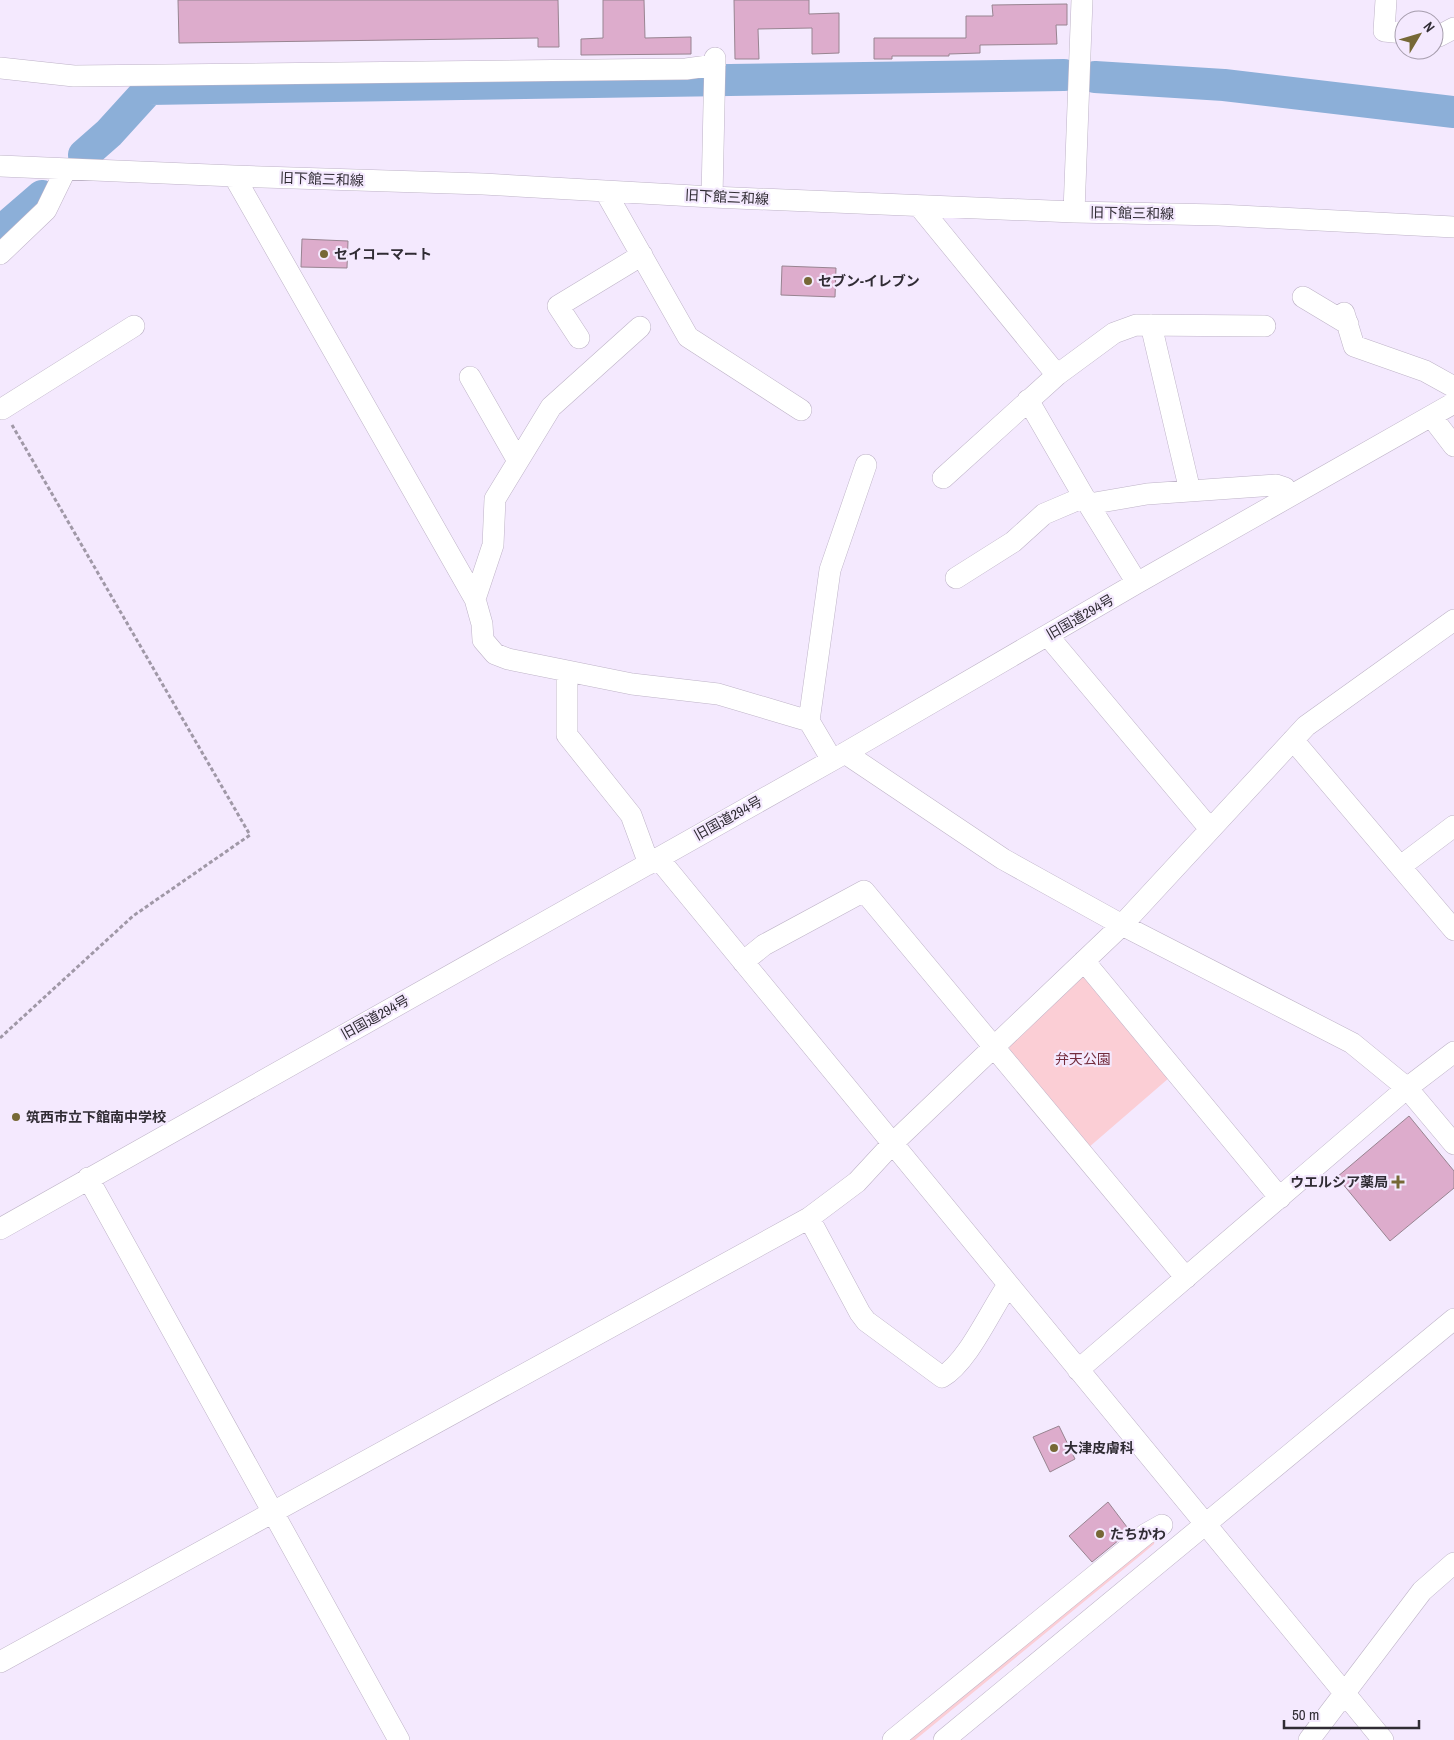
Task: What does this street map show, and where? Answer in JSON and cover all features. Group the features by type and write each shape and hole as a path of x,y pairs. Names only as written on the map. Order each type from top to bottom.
{"street":[{"path":"1074,212 1082,0"},
{"path":"1386,0 1384,31 1394,32"},
{"path":"0,68 74,76 715,70 712,197"},
{"name":"旧下館三和線","path":"0,166 483,184 712,197 1454,227"},
{"path":"0,254 46,210 66,168"},
{"path":"234,176 475,599 484,640 495,654 508,659 632,684 718,694 809,721 839,756 1003,859 1122,925 1352,1043 1407,1088 1454,1144"},
{"path":"605,191 688,337 801,410"},
{"path":"919,206 1057,374"},
{"path":"578,338 558,306 642,255"},
{"path":"1302,297 1346,318 1354,346 1425,371 1454,387"},
{"path":"942,478 1057,374 1114,333 1136,325 1265,326"},
{"path":"1151,325 1190,491"},
{"path":"2,409 134,326"},
{"path":"475,599 493,545 495,499 550,407 640,326"},
{"path":"470,377 518,461"},
{"path":"1028,400 1137,583"},
{"name":"旧国道294号","path":"0,1229 839,756 1137,583 1454,403"},
{"path":"1431,416 1454,446"},
{"path":"809,721 830,570 866,465"},
{"path":"956,578 1013,542 1044,514 1087,501 1147,494 1276,485 1285,488"},
{"path":"1232,488 1245,510"},
{"path":"0,1662 809,1218 857,1182 893,1143 1122,925 1306,726 1454,620"},
{"path":"1048,636 1210,829"},
{"path":"566,671 567,735 631,815 653,861 743,962 1383,1740"},
{"path":"1292,740 1454,930"},
{"path":"1400,866 1454,826"},
{"path":"743,962 764,945 864,891 1186,1278"},
{"path":"1084,961 1280,1198"},
{"path":"1078,1370 1407,1088 1454,1052"},
{"path":"88,1178 399,1740"},
{"path":"809,1218 866,1321 942,1377 951,1371 961,1360 1008,1285"},
{"path":"944,1740 1454,1319"},
{"path":"893,1740 1146,1534 1162,1525"},
{"path":"1309,1740 1422,1591 1454,1563"}],"path":[{"path":"0,1038 133,916 250,835 2,409"}],"green space":[{"name":"弁天公園","path":"1085,977 1169,1078 1088,1148 1009,1054 1010,1039 1069,978"},
{"path":"1155,1538 1154,1544 1141,1555 915,1740 909,1740"}],"building":[{"path":"178,0 558,0 559,47 538,47 538,38 179,43"},
{"path":"603,0 644,0 645,38 691,37 691,54 581,55 581,39 603,38"},
{"path":"734,0 809,0 809,14 839,13 839,53 812,54 812,28 758,29 759,59 735,59"},
{"path":"1067,4 1067,25 1056,25 1057,44 980,45 980,53 949,54 949,56 892,56 892,59 874,59 874,38 966,38 966,16 993,16 992,5"},
{"name":"セイコーマート","path":"302,239 348,241 347,268 301,267"},
{"name":"セブン-イレブン","path":"782,266 836,268 835,297 781,295"},
{"name":"ウエルシア薬局","path":"1409,1116 1454,1171 1454,1188 1390,1241 1337,1177"},
{"name":"大津皮膚科","path":"1059,1426 1075,1459 1050,1472 1033,1437"},
{"name":"たちかわ","path":"1108,1502 1130,1531 1092,1562 1069,1536"}],"waterway":[{"path":"84,155 109,133 149,89 1064,75"},
{"path":"1095,77 1224,85 1454,112"},
{"path":"0,232 42,196"}],"place":[{"name":"セイコーマート","path":"324,254"},
{"name":"セブン-イレブン","path":"808,281"},
{"name":"筑西市立下館南中学校","path":"16,1117"},
{"name":"ウエルシア薬局","path":"1398,1182"},
{"name":"大津皮膚科","path":"1054,1448"},
{"name":"たちかわ","path":"1100,1534"}]}
